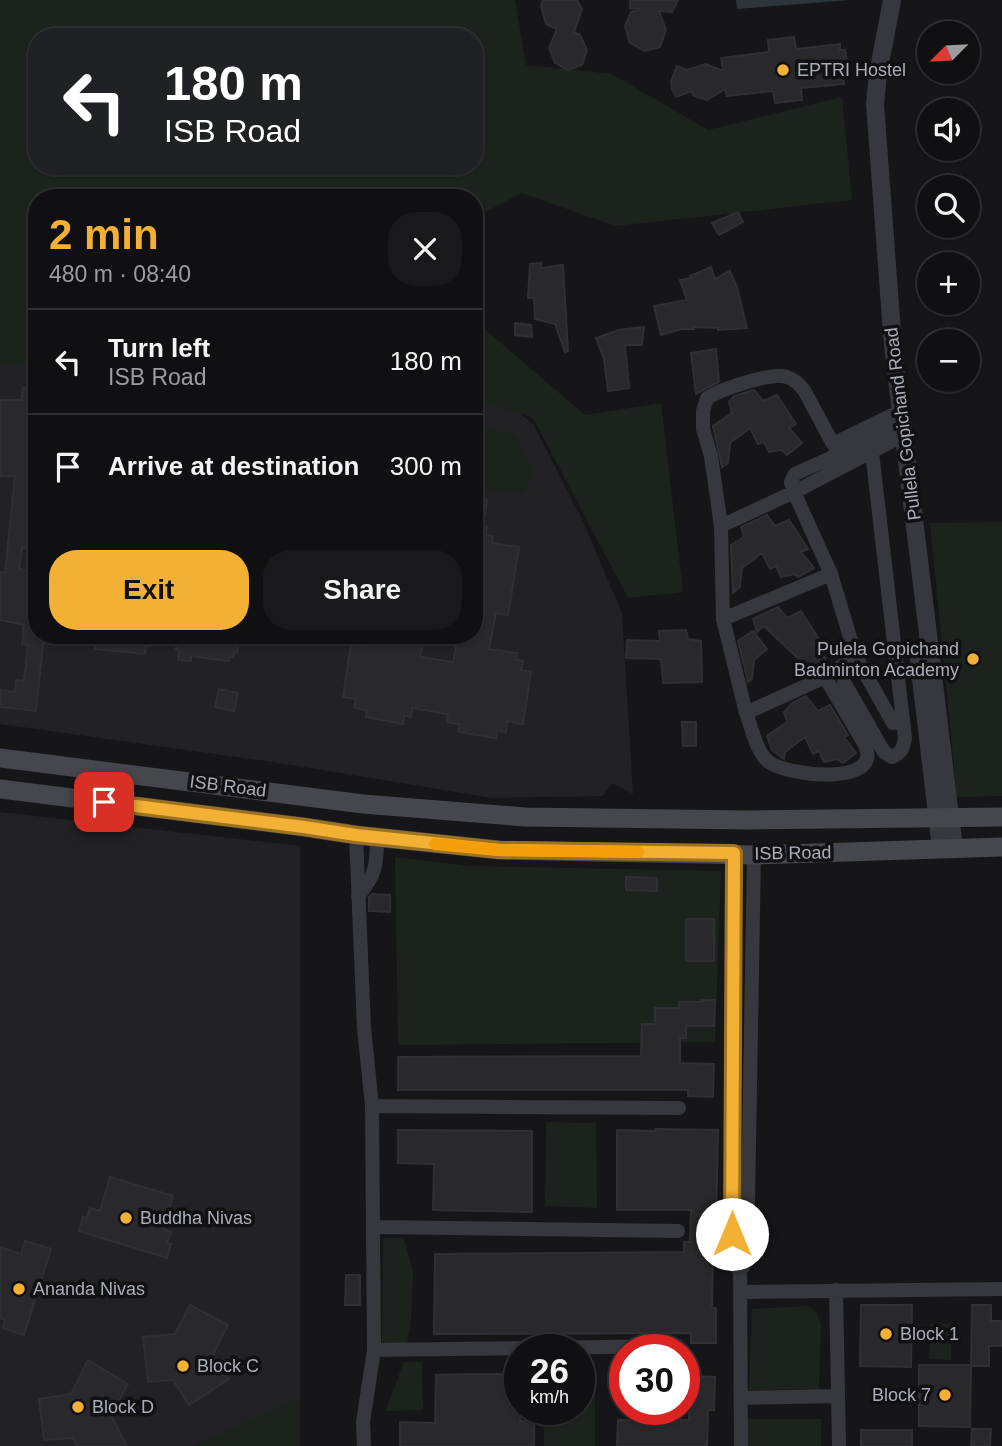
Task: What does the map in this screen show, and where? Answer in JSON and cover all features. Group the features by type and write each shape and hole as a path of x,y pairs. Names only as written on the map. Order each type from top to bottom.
{"main road":[{"name":"ISB Road","path":"7,759 363,804 525,817 748,820 1002,817"},
{"path":"6,790 7,759"},
{"name":"ISB Road","path":"6,790 377,838 499,850 744,854 1002,847"}],"street":[{"name":"Pullela Gopichand Road","path":"883,0 867,104 894,418 948,848"},
{"name":"Pullela Gopichand Road","path":"892,0 875,104 894,418 912,549"},
{"path":"825,677 869,754 862,767 826,775 775,765 766,760 746,713 723,619 721,527 711,456 703,429 703,411 707,398 730,388 776,376 798,382 839,455"},
{"path":"844,682 888,756 898,754 903,749 903,722 872,452 894,418"},
{"path":"894,418 839,455 793,476 791,482 798,490 831,574 856,657 893,723 903,722"},
{"path":"839,455 872,452"},
{"path":"721,527 798,490"},
{"path":"723,619 831,574"},
{"path":"746,713 825,677 856,657"},
{"path":"356,835 364,1028 372,1106 374,1350 363,1422 364,1446"},
{"path":"358,896 373,876 377,861 377,838"},
{"path":"741,1446 740,1271 747,1261 744,854"},
{"path":"372,1106 679,1108"},
{"path":"373,1227 678,1231"},
{"path":"740,1292 1002,1289"},
{"path":"836,1290 839,1446"},
{"path":"374,1350 609,1347"},
{"path":"741,1398 837,1396"}],"shaded area":[{"path":"0,0 515,0 526,65 612,74 708,130 842,97 852,200 615,226 522,193 483,213 483,189 28,189 28,364 0,365"},
{"path":"736,0 850,0 737,9"},
{"path":"28,283 28,644 483,644 483,390 494,393 533,424 582,519 622,613 633,794 612,783 603,796 492,798 273,762 0,724 0,294"},
{"path":"483,328 585,415 661,403 683,592 628,598 533,418 483,401"},
{"path":"483,427 515,436 533,470 523,493 483,489"},
{"name":"Pulela Gopichand Badminton Academy","path":"1002,522 1002,796 957,797 930,523"},
{"path":"0,812 300,846 300,1446 0,1446"},
{"path":"395,857 470,866 721,871 715,1042 398,1045"},
{"path":"546,1122 596,1123 597,1208 545,1206"},
{"path":"383,1238 404,1238 413,1272 411,1323 407,1343 382,1345"},
{"path":"807,1306 815,1310 821,1324 819,1389 749,1390 752,1309"},
{"path":"930,1323 951,1324 951,1360 929,1359"},
{"path":"404,1362 422,1362 423,1410 385,1411"},
{"path":"300,1397 300,1446 195,1446"},
{"path":"743,1419 821,1419 821,1446 744,1446"},
{"path":"544,1425 595,1425 595,1446 544,1446"}],"building":[{"path":"543,0 577,0 582,9 574,32 580,35 587,50 582,65 568,70 555,63 549,48 557,29 546,24 541,6"},
{"path":"630,0 678,0 672,12 659,11 666,30 660,47 645,51 630,43 625,26 631,12 640,9 630,8"},
{"name":"EPTRI Hostel","path":"794,37 796,49 840,44 840,50 845,50 848,67 842,67 844,84 801,88 802,100 775,103 773,91 727,96 725,89 707,100 694,96 691,91 676,97 672,89 671,81 677,66 687,70 706,64 723,71 721,58 769,52 768,40"},
{"path":"738,212 743,222 719,235 712,223"},
{"path":"541,263 541,268 563,265 568,351 565,352 555,324 535,319 534,298 528,298 530,264"},
{"path":"711,267 715,279 730,271 737,287 747,328 718,330 693,327 694,329 682,329 661,335 654,306 687,300 680,280 691,278 690,276"},
{"path":"515,323 531,325 532,337 515,335"},
{"path":"644,327 642,345 625,345 629,388 608,391 604,359 596,338 619,330"},
{"path":"716,349 719,382 696,394 691,353"},
{"path":"23,388 28,388 28,548 22,548 19,569 28,570 28,644 43,644 36,711 0,707 0,690 15,692 16,680 24,681 28,645 22,644 24,625 0,620 0,572 5,573 15,476 0,476 0,400 22,400"},
{"path":"754,390 763,401 777,395 796,424 789,428 802,443 787,455 782,450 769,452 764,442 758,444 750,428 730,443 728,463 722,467 713,426 732,413 729,402 734,396"},
{"path":"483,499 487,500 483,526"},
{"path":"767,515 775,526 789,520 808,549 801,552 814,568 798,577 794,574 781,577 776,566 770,569 762,553 742,568 740,587 733,593 731,545 744,537 741,527"},
{"path":"483,526 487,527 486,535 493,536 492,543 519,547 508,615 496,613 489,649 517,653 516,659 523,661 521,670 531,672 523,724 507,721 506,732 497,730 496,738 458,732 460,724 447,722 448,714 412,708 411,717 404,715 403,724 366,717 367,710 354,708 356,699 343,697 351,644 422,644 420,657 453,662 456,644 483,644"},
{"path":"778,607 787,618 801,611 820,641 813,644 826,659 811,671 764,626 757,632 753,619"},
{"path":"686,630 688,639 701,641 702,682 663,683 661,659 626,658 627,640 660,641 659,631"},
{"path":"753,631 767,649 754,660 752,679 748,682 738,641"},
{"path":"96,644 152,644 146,646 145,654 95,649"},
{"path":"177,644 238,644 237,653 234,652 233,657 229,657 229,661 191,656 191,661 178,660 179,650 176,649"},
{"path":"219,689 238,693 234,711 215,707"},
{"path":"806,696 818,711 830,705 848,735 844,737 856,753 843,763 837,759 824,762 819,751 813,754 805,737 785,752 784,759 772,750 767,736 787,722 784,712 792,703"},
{"path":"682,722 696,722 696,746 683,746"},
{"path":"626,877 657,878 657,891 626,890"},
{"path":"372,894 390,895 390,912 369,911 369,897"},
{"path":"686,919 714,919 714,961 686,961"},
{"path":"715,1000 714,1026 686,1026 686,1038 680,1038 680,1063 714,1064 713,1097 688,1096 688,1090 398,1090 398,1057 641,1056 642,1024 655,1024 655,1008 679,1008 679,1002"},
{"path":"398,1130 532,1131 532,1212 433,1210 434,1164 398,1163"},
{"path":"617,1130 718,1130 716,1222 701,1222 700,1248 713,1248 712,1308 716,1308 716,1343 700,1343 700,1334 691,1333 434,1334 435,1254 684,1252 684,1242 690,1242 691,1210 617,1210"},
{"name":"Buddha Nivas","path":"110,1177 173,1196 163,1229 171,1232 167,1243 171,1244 167,1258 79,1231 83,1217 87,1218 90,1208 100,1211"},
{"name":"Ananda Nivas","path":"25,1241 51,1249 24,1335 3,1328 5,1320 0,1318 0,1247 21,1254"},
{"path":"346,1275 360,1275 360,1305 345,1305"},
{"name":"Block C","path":"190,1305 228,1325 213,1354 229,1379 189,1405 173,1380 148,1382 143,1337 175,1334"},
{"name":"Block 1","path":"861,1305 912,1305 911,1367 860,1366"},
{"path":"972,1305 991,1305 991,1321 1002,1321 1002,1346 989,1346 989,1366 971,1366"},
{"name":"Block D","path":"88,1360 128,1384 111,1415 127,1446 77,1446 73,1438 44,1440 39,1399 71,1394"},
{"name":"Block 7","path":"919,1365 971,1365 970,1427 919,1426"},
{"path":"504,1374 504,1425 534,1425 534,1446 400,1446 400,1422 435,1423 436,1375"},
{"path":"700,1376 715,1377 714,1410 708,1410 707,1446 617,1446 618,1425 700,1425"},
{"path":"972,1429 991,1429 990,1446 971,1446"},
{"path":"861,1430 912,1430 912,1446 861,1446"}],"slow traffic":[{"path":"435,844 499,850 638,852"}],"place":[{"name":"EPTRI Hostel","path":"783,70"},
{"name":"Pulela Gopichand Badminton Academy","path":"973,659"},
{"name":"Buddha Nivas","path":"126,1218"},
{"name":"Ananda Nivas","path":"19,1289"},
{"name":"Block 1","path":"886,1334"},
{"name":"Block C","path":"183,1366"},
{"name":"Block 7","path":"945,1395"},
{"name":"Block D","path":"78,1407"}],"route":[{"path":"104,802 356,835 499,850 734,853 732,1234"}]}
